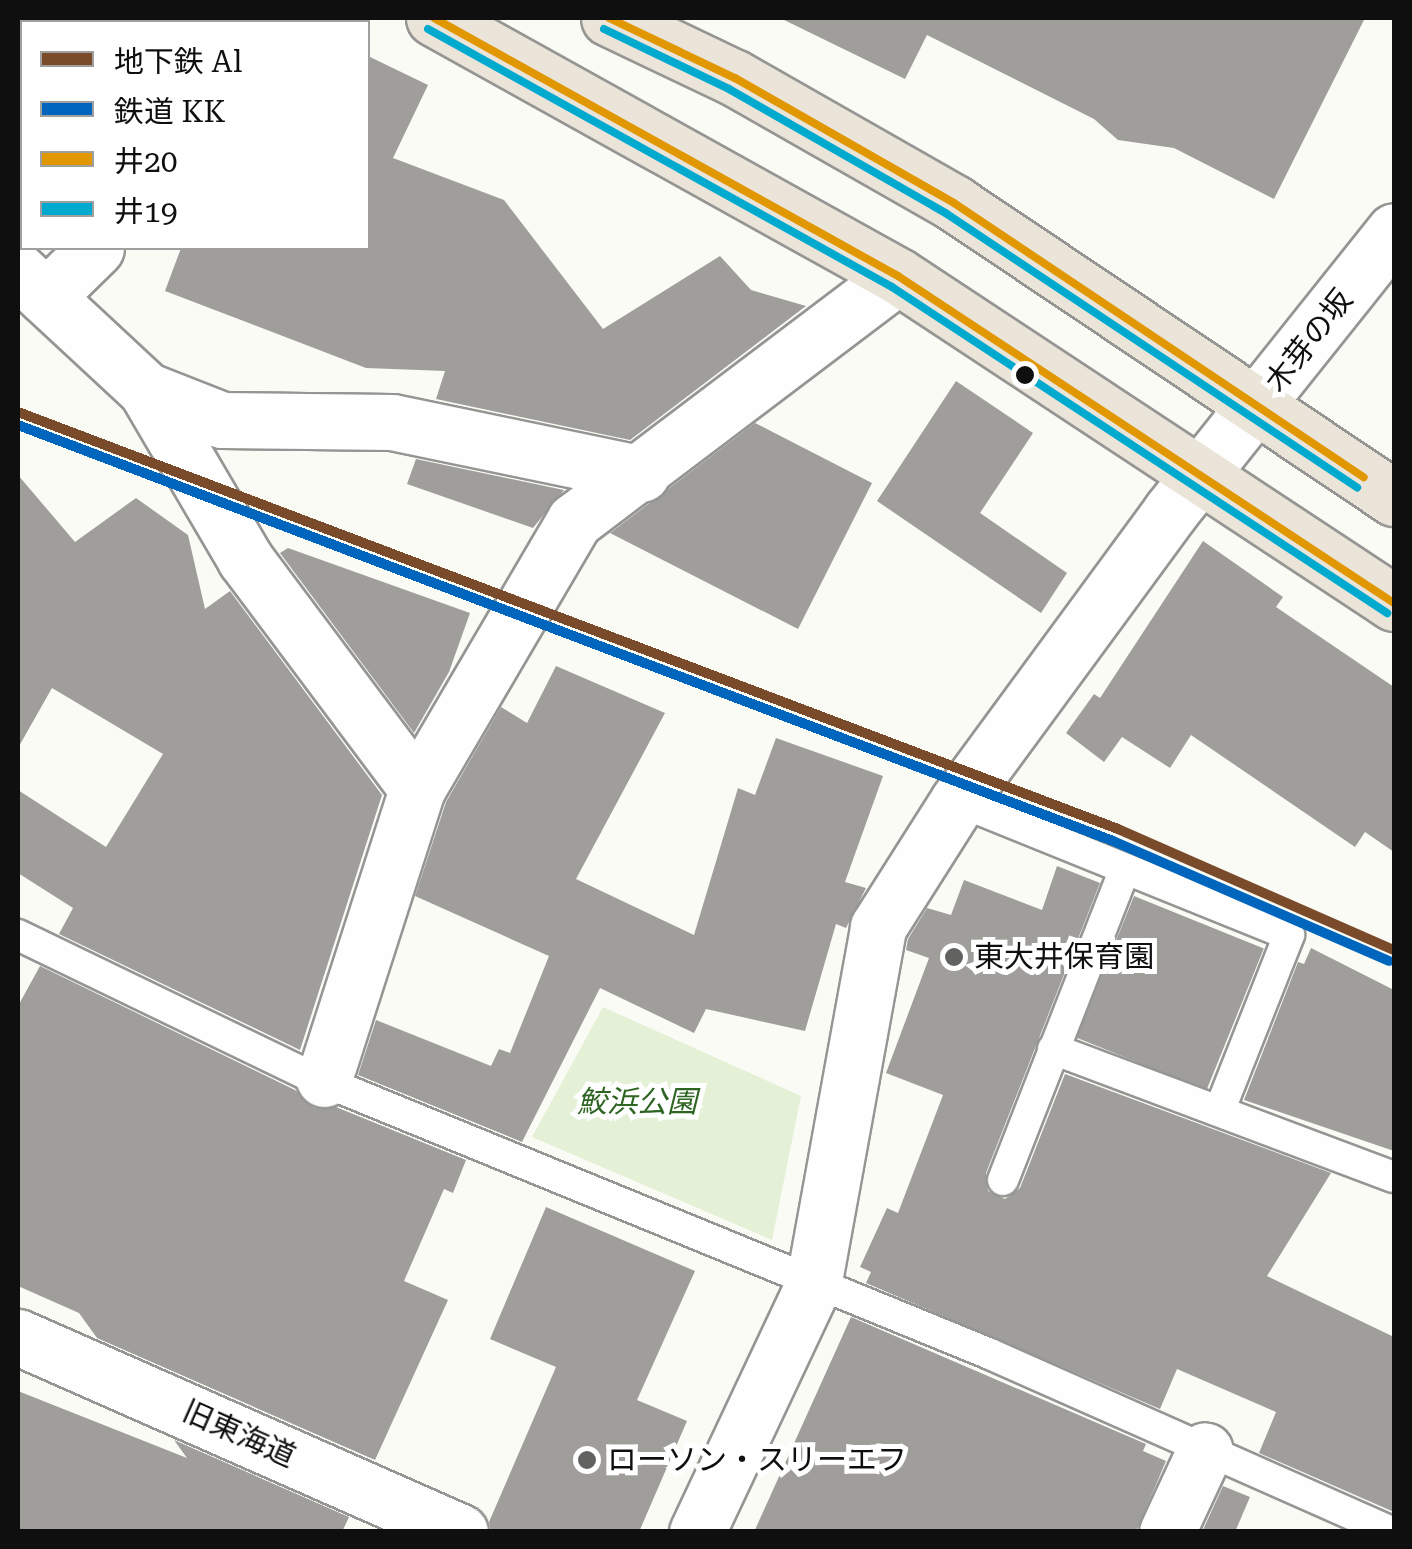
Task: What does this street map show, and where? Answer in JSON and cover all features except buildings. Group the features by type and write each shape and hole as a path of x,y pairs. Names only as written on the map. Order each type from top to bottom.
{"highway":[{"path":"434,18 898,276 1204,473 1394,603"},
{"path":"609,18 735,78 954,204 1259,404 1394,498"}],"street":[{"name":"木芽の坂","path":"697,1532 813,1286 878,927 958,801 1204,473 1394,231"},
{"path":"92,250 32,284 146,390 245,560 417,788"},
{"path":"324,1080 417,788 574,520 642,474 898,276"},
{"path":"146,390 222,420 392,422 642,474"},
{"name":"旧東海道","path":"18,1338 460,1532"},
{"path":"1167,1532 1205,1450"}],"lane":[{"path":"958,801 1289,935 1220,1109"},
{"path":"1003,1180 1125,868"},
{"path":"18,935 324,1080 813,1286 990,1354 1391,1532"},
{"path":"1054,1049 1394,1176"}],"green space":[{"name":"鮫浜公園","path":"603,1007 801,1096 772,1240 532,1137"}],"metro line":[{"name":"Al","path":"18,412 1118,829 1394,950"}],"rail line":[{"name":"KK","path":"18,425 1113,841 1389,961"}],"transit line":[{"name":"井20","path":"434,18 898,276 1394,603"},
{"name":"井20","path":"609,18 735,78 954,203 1364,477"},
{"name":"井19","path":"428,29 892,287 1387,613"},
{"name":"井19","path":"604,29 729,89 947,214 1357,487"}],"place":[{"name":"東大井保育園","path":"954,957"},
{"name":"ローソン・スリーエフ","path":"587,1460"}]}
